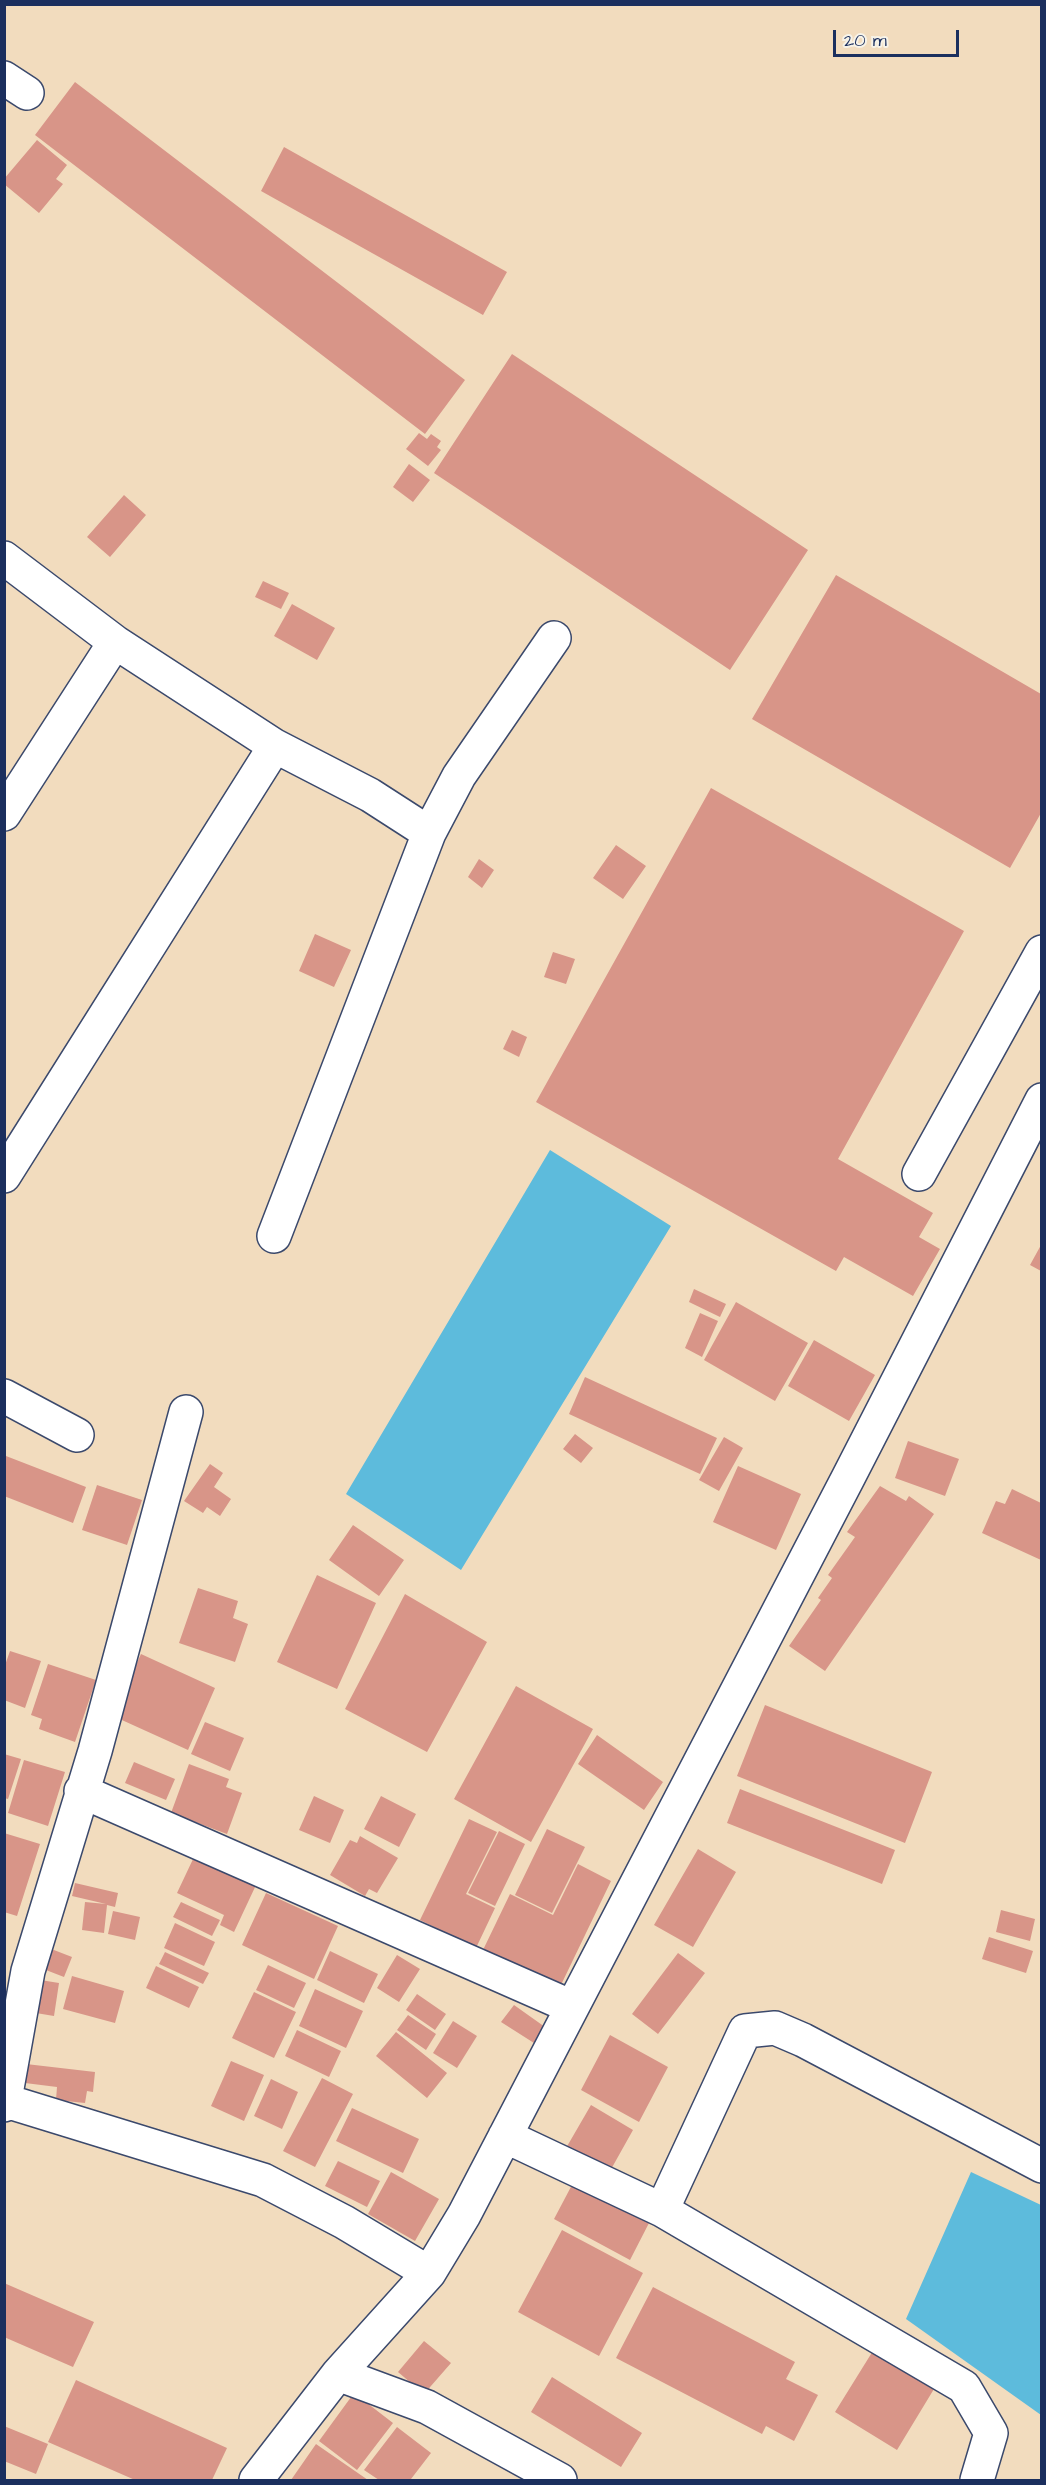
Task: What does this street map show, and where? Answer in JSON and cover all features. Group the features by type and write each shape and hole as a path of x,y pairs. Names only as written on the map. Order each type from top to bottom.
{"street":[{"path":"4,558 114,642 275,746 370,795 429,833"},
{"path":"274,1236 429,833 459,776 554,638"},
{"path":"4,814 114,642"},
{"path":"4,1176 275,746"},
{"path":"919,1174 1041,952"},
{"path":"256,2481 339,2374 429,2273 464,2215 843,1488 1041,1100"},
{"path":"4,1396 77,1435"},
{"path":"186,1412 95,1751 28,1971 5,2103 263,2180 344,2222 429,2273"},
{"path":"81,1791 572,2007"},
{"path":"662,2210 744,2031 775,2028 803,2040 1041,2166"},
{"path":"505,2136 662,2210 964,2387 991,2433 977,2481"},
{"path":"339,2374 427,2407 560,2481"}],"water":[{"path":"550,1150 671,1226 461,1570 346,1494"},
{"path":"971,2172 1041,2205 1041,2415 906,2319"}],"building":[{"path":"75,82 465,380 425,434 35,135"},
{"path":"37,140 67,165 56,179 63,184 39,213 4,184 4,179"},
{"path":"284,147 507,272 483,315 261,191"},
{"path":"512,354 808,550 730,670 434,473"},
{"path":"419,433 427,439 431,434 441,441 437,447 441,450 428,466 406,449"},
{"path":"409,464 430,480 413,502 393,487"},
{"path":"124,495 146,515 110,557 87,537"},
{"path":"836,575 1041,694 1041,813 1010,868 752,719"},
{"path":"263,581 289,593 281,609 255,597"},
{"path":"292,604 335,628 317,660 274,636"},
{"path":"711,788 964,931 838,1159 933,1213 919,1237 940,1249 913,1296 844,1257 836,1271 536,1102"},
{"path":"616,845 646,866 623,899 593,878"},
{"path":"479,859 494,870 482,888 468,877"},
{"path":"315,934 351,950 334,987 299,971"},
{"path":"553,952 575,959 566,984 544,977"},
{"path":"512,1030 527,1037 519,1057 503,1049"},
{"path":"1041,1245 1041,1271 1030,1265"},
{"path":"694,1289 726,1304 720,1317 689,1302"},
{"path":"736,1302 808,1343 775,1401 704,1360"},
{"path":"700,1313 718,1321 702,1357 685,1348"},
{"path":"814,1340 875,1375 849,1421 788,1386"},
{"path":"585,1377 717,1438 700,1474 569,1414"},
{"path":"575,1434 593,1448 581,1463 563,1449"},
{"path":"724,1437 743,1448 719,1491 699,1480"},
{"path":"908,1441 959,1459 945,1496 895,1478"},
{"path":"6,1456 86,1487 73,1523 4,1496"},
{"path":"210,1464 223,1473 214,1487 231,1499 220,1516 207,1507 203,1513 184,1501"},
{"path":"738,1466 801,1494 776,1550 713,1522"},
{"path":"97,1485 142,1500 127,1545 82,1530"},
{"path":"880,1486 906,1501 909,1496 934,1514 825,1671 789,1646 821,1600 818,1598 832,1578 828,1575 855,1537 847,1532"},
{"path":"1012,1489 1041,1503 1041,1560 982,1533 996,1501 1005,1504"},
{"path":"353,1525 404,1560 379,1596 329,1560"},
{"path":"317,1575 376,1603 337,1689 277,1662"},
{"path":"198,1588 238,1601 233,1618 248,1624 235,1662 179,1643"},
{"path":"405,1594 487,1642 427,1752 345,1709"},
{"path":"10,1651 41,1661 25,1708 4,1700 4,1668"},
{"path":"141,1654 215,1688 188,1750 113,1716"},
{"path":"48,1664 96,1680 75,1742 39,1729 42,1719 31,1715"},
{"path":"516,1686 593,1729 531,1842 454,1799"},
{"path":"765,1705 932,1772 905,1843 737,1776"},
{"path":"205,1722 244,1738 230,1771 191,1754"},
{"path":"597,1735 663,1782 644,1810 578,1764"},
{"path":"4,1754 21,1759 8,1799 4,1798"},
{"path":"24,1760 65,1772 48,1826 8,1813"},
{"path":"134,1762 175,1779 166,1800 125,1783"},
{"path":"189,1764 229,1779 226,1787 242,1793 227,1834 171,1813"},
{"path":"740,1789 895,1850 882,1884 727,1823"},
{"path":"314,1796 344,1810 330,1843 299,1830"},
{"path":"381,1796 416,1814 399,1847 364,1829"},
{"path":"469,1819 497,1832 466,1894 495,1908 476,1948 420,1920"},
{"path":"547,1829 585,1847 552,1913 515,1895"},
{"path":"499,1831 525,1844 495,1906 468,1893"},
{"path":"4,1833 40,1844 17,1916 4,1912"},
{"path":"360,1836 398,1858 377,1893 369,1889 365,1896 330,1875 350,1840 357,1843"},
{"path":"698,1849 736,1872 693,1947 654,1925"},
{"path":"194,1857 256,1885 234,1932 220,1925 224,1915 177,1893"},
{"path":"578,1864 611,1881 560,1987 483,1950 510,1894 553,1915"},
{"path":"75,1883 118,1893 115,1907 107,1905 104,1933 82,1930 85,1902 106,1904 72,1896"},
{"path":"266,1893 338,1926 314,1979 242,1945"},
{"path":"181,1902 220,1920 212,1936 173,1917"},
{"path":"1001,1910 1035,1919 1030,1941 996,1932"},
{"path":"113,1911 140,1917 135,1940 108,1934"},
{"path":"175,1923 215,1942 204,1966 164,1948"},
{"path":"989,1937 1033,1951 1026,1973 982,1959"},
{"path":"41,1945 72,1957 64,1977 33,1965"},
{"path":"330,1951 378,1974 364,2003 317,1980"},
{"path":"165,1952 209,1973 203,1984 159,1964"},
{"path":"678,1953 705,1973 658,2034 632,2014"},
{"path":"397,1955 420,1969 399,2002 377,1988"},
{"path":"268,1965 306,1983 294,2008 256,1990"},
{"path":"156,1966 199,1987 189,2008 146,1988"},
{"path":"72,1976 124,1991 115,2023 63,2009"},
{"path":"28,1978 59,1983 54,2016 24,2011"},
{"path":"315,1989 363,2011 346,2048 299,2026"},
{"path":"254,1992 296,2012 274,2058 232,2038"},
{"path":"417,1994 446,2014 435,2030 406,2010"},
{"path":"514,2005 545,2027 534,2043 501,2022"},
{"path":"408,2015 436,2034 426,2050 397,2030"},
{"path":"453,2021 477,2036 457,2068 433,2053"},
{"path":"297,2030 341,2051 329,2077 285,2056"},
{"path":"396,2032 447,2073 427,2098 376,2056"},
{"path":"610,2035 668,2067 639,2122 581,2090"},
{"path":"231,2061 264,2075 244,2121 211,2106"},
{"path":"26,2064 95,2072 93,2092 87,2091 85,2103 56,2100 57,2087 25,2083"},
{"path":"322,2078 353,2094 315,2167 283,2151"},
{"path":"271,2079 298,2092 282,2129 254,2116"},
{"path":"591,2105 633,2130 605,2180 562,2155"},
{"path":"352,2108 419,2139 403,2173 336,2141"},
{"path":"338,2161 380,2181 367,2207 325,2186"},
{"path":"391,2172 439,2199 415,2241 368,2214"},
{"path":"573,2183 649,2223 630,2260 554,2219"},
{"path":"562,2230 643,2273 599,2356 518,2312"},
{"path":"4,2283 94,2322 73,2367 4,2337"},
{"path":"653,2287 795,2362 786,2379 818,2395 794,2441 766,2426 762,2434 616,2358"},
{"path":"424,2341 451,2363 424,2394 398,2372"},
{"path":"876,2346 937,2384 897,2450 835,2412"},
{"path":"552,2377 642,2433 621,2467 531,2412"},
{"path":"76,2380 227,2448 212,2480 135,2480 48,2442"},
{"path":"354,2393 393,2423 357,2470 319,2441"},
{"path":"4,2426 48,2444 36,2474 4,2461"},
{"path":"397,2427 431,2453 411,2479 413,2480 379,2480 364,2470"},
{"path":"316,2444 368,2480 291,2480"}]}
